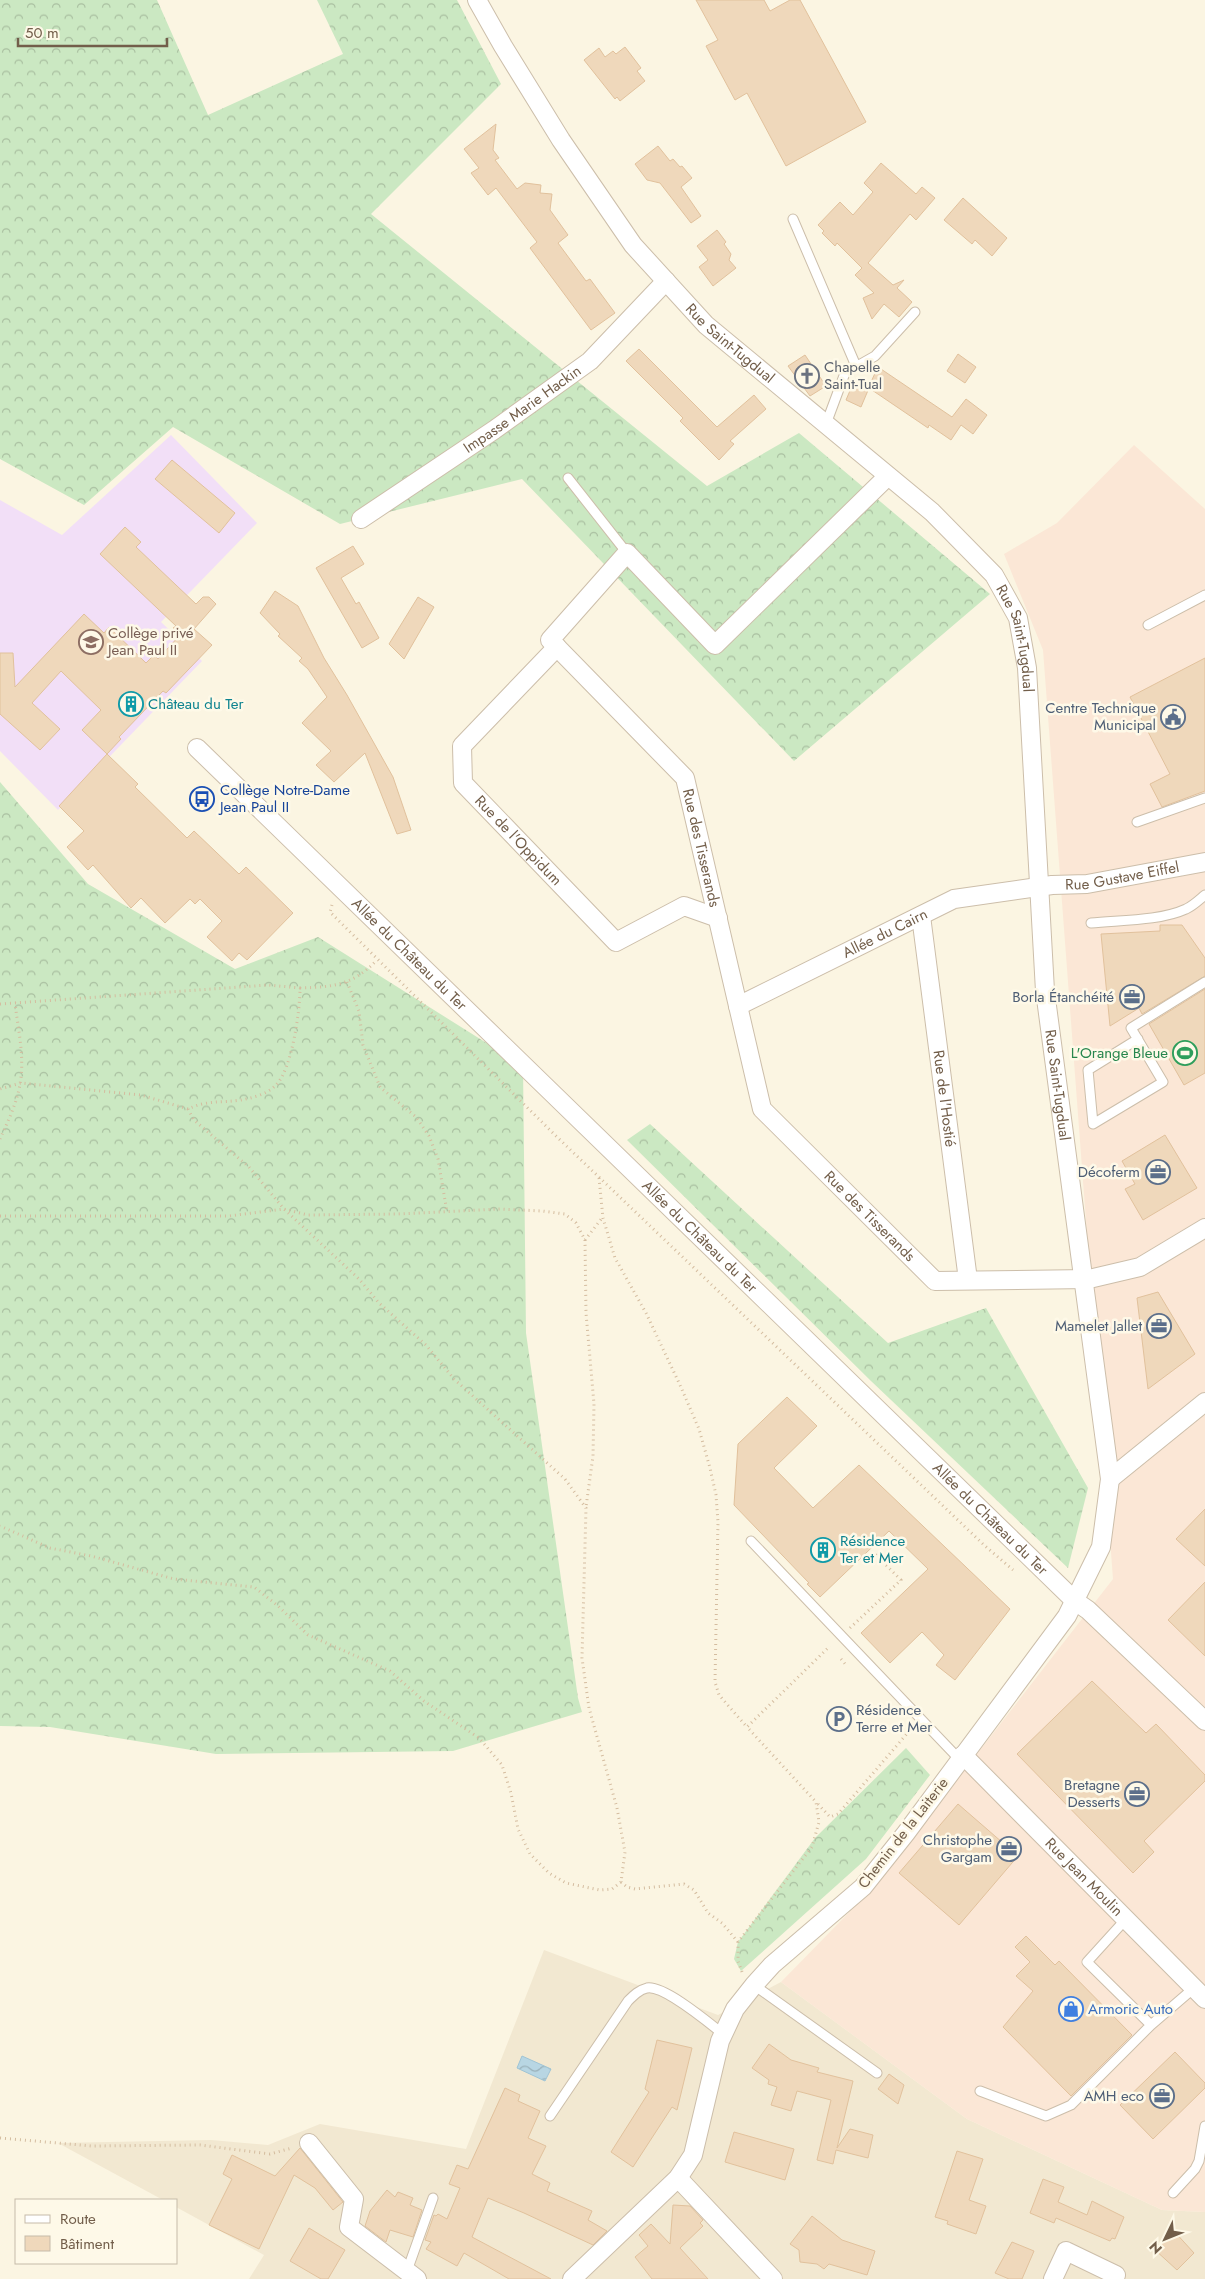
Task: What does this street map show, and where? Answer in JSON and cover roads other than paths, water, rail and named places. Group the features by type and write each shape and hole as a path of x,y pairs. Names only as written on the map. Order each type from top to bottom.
{"street":[{"name":"Rue Saint-Tugdual","path":"477,0 561,140 633,245 706,325 932,512 994,575 1018,618 1027,668 1045,991 1110,1479"},
{"name":"Impasse Marie Hackin","path":"362,519 494,430 590,361 666,281"},
{"path":"557,647 550,640 627,553 715,645 888,476"},
{"name":"Rue des Tisserands","path":"557,647 685,778 762,1109 935,1281 1083,1279 1140,1267 1205,1228"},
{"name":"Rue de l'Oppidum","path":"557,647 462,746 463,783 616,942 684,906 718,918"},
{"name":"Allée du Château du Ter","path":"197,748 1075,1601 1088,1610 1205,1721"},
{"name":"Rue Gustave Eiffel","path":"1040,886 1087,884 1203,868"},
{"name":"Allée du Cairn","path":"738,1006 954,899 1040,886"},
{"name":"Rue de l'Hostié","path":"921,916 968,1280"},
{"path":"1110,1479 1205,1402"},
{"name":"Chemin de la Laiterie","path":"572,2279 678,2178 693,2155 723,2034 736,2009 772,1965 863,1886 1050,1640 1075,1601 1101,1547 1110,1479"},
{"name":"Rue Jean Moulin","path":"961,1758 1200,1994"},
{"path":"309,2143 354,2199 349,2227 412,2275"},
{"path":"678,2178 773,2279"},
{"path":"1053,2279 1066,2251 1116,2275 1114,2279"}],"lane":[{"path":"794,219 856,366"},
{"path":"826,424 845,373 875,356 916,312"},
{"path":"568,478 627,553"},
{"path":"1148,625 1205,595"},
{"path":"1137,822 1205,798"},
{"path":"1091,923 1161,916 1180,912 1205,895"},
{"path":"1138,1039 1088,1070 1093,1124 1163,1082 1138,1039 1131,1028 1205,982"},
{"path":"751,1541 920,1719 961,1758"},
{"path":"1126,1919 1087,1962 1151,2025"},
{"path":"754,1985 876,2073"},
{"path":"550,2116 628,2001 637,1992 649,1988 671,1996 723,2034"},
{"path":"980,2091 1046,2116 1071,2105 1151,2025 1200,1994"},
{"path":"1172,2193 1195,2170 1199,2161 1205,2126"},
{"path":"412,2275 433,2198"}],"water":[{"path":"522,2056 551,2069 545,2081 517,2068"}],"place":[{"name":"Chapelle Saint-Tual","path":"807,376"},
{"name":"Collège privé Jean Paul II","path":"91,642"},
{"name":"Château du Ter","path":"131,704"},
{"name":"Centre Technique Municipal","path":"1173,717"},
{"name":"Collège Notre-Dame Jean Paul II","path":"202,799"},
{"name":"Borla Étanchéité","path":"1132,997"},
{"name":"L'Orange Bleue","path":"1185,1053"},
{"name":"Décoferm","path":"1158,1172"},
{"name":"Mamelet Jallet","path":"1159,1326"},
{"name":"Résidence Ter et Mer","path":"823,1550"},
{"name":"Résidence Terre et Mer","path":"839,1719"},
{"name":"Bretagne Desserts","path":"1137,1794"},
{"name":"Christophe Gargam","path":"1009,1849"},
{"name":"Armoric Auto","path":"1071,2009"},
{"name":"AMH eco","path":"1162,2096"}]}
